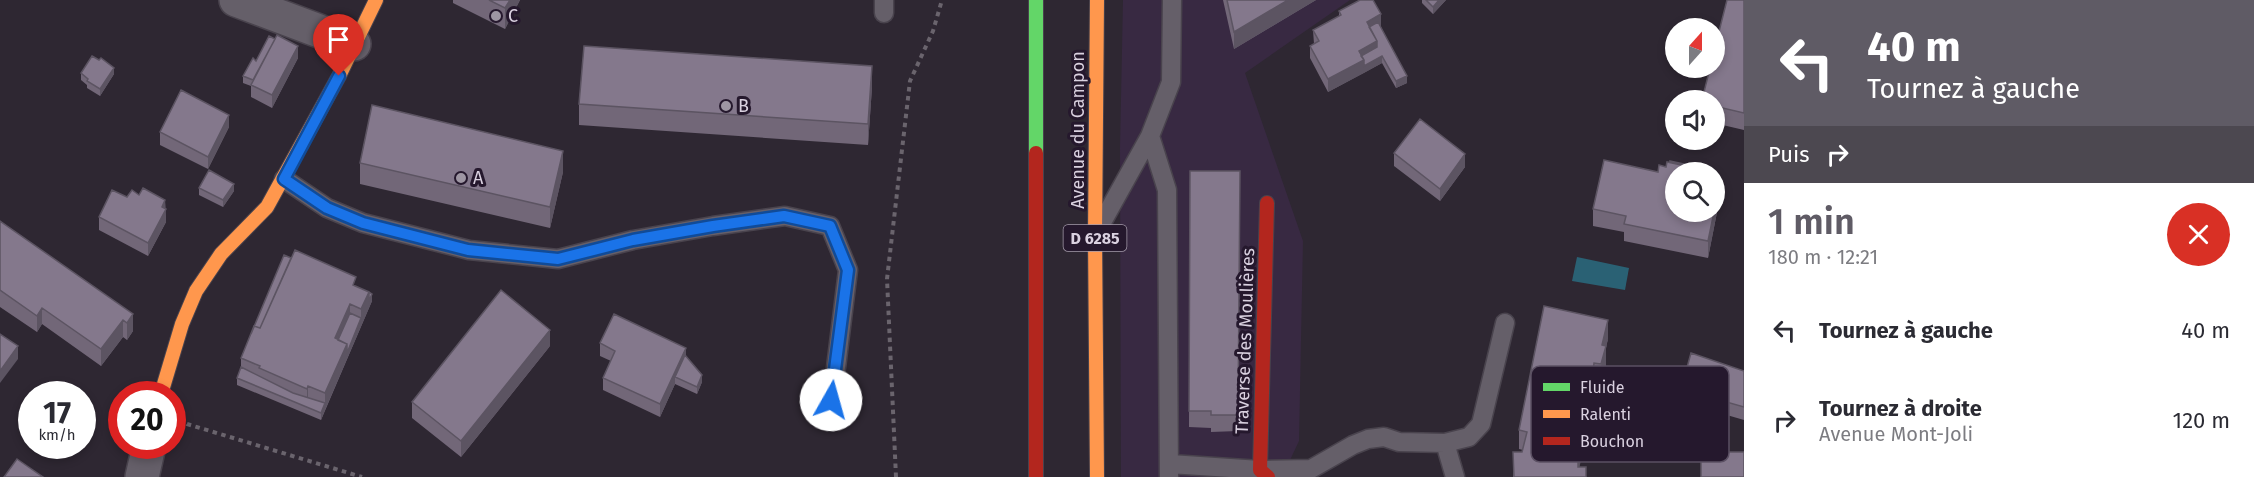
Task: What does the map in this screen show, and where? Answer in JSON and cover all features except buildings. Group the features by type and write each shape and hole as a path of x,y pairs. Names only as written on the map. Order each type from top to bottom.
{"main road":[{"path":"165,381 183,322 206,274 228,246 255,222 267,207 284,179 376,0"},
{"path":"1036,0 1036,477"},
{"name":"Avenue du Campon","path":"1097,0 1095,236 1097,477"},
{"name":"Traverse des Moulières","path":"1264,474 1267,203"}],"street":[{"path":"236,0 354,44"},
{"path":"142,477 146,459"}],"lane":[{"path":"1095,236 1150,136 1171,82 1172,0"},
{"path":"1150,136 1167,190 1169,470 1264,474 1311,469 1368,439 1384,437 1399,442 1445,443 1469,437 1481,424 1505,323"},
{"path":"284,179 327,208 363,223 468,250 558,259 633,240 784,216 830,226 848,270 831,400"},
{"path":"1445,443 1455,477"}],"path":[{"path":"896,477 887,279 910,81 933,31 942,0"},
{"path":"186,423 362,477"}],"shaded area":[{"path":"1123,0 1350,0 1245,73 1303,241 1299,441 1282,477 1121,477 1120,148"}],"water":[{"path":"1577,257 1629,268 1625,290 1572,281"}],"traffic: fast":[{"path":"1036,0 1036,153"}],"traffic: slow":[{"path":"165,381 182,324 196,291 221,254 267,207 339,76 376,0"},
{"path":"1097,0 1095,236 1097,477"}],"traffic: jam":[{"path":"1036,153 1036,477"},
{"path":"1267,203 1260,470 1268,477"}],"place":[{"name":"C","path":"496,16"},
{"name":"B","path":"726,106"},
{"name":"A","path":"461,178"}],"route":[{"path":"339,76 284,179 327,208 363,223 468,250 558,259 633,240 784,216 830,226 848,270 831,400"}]}
